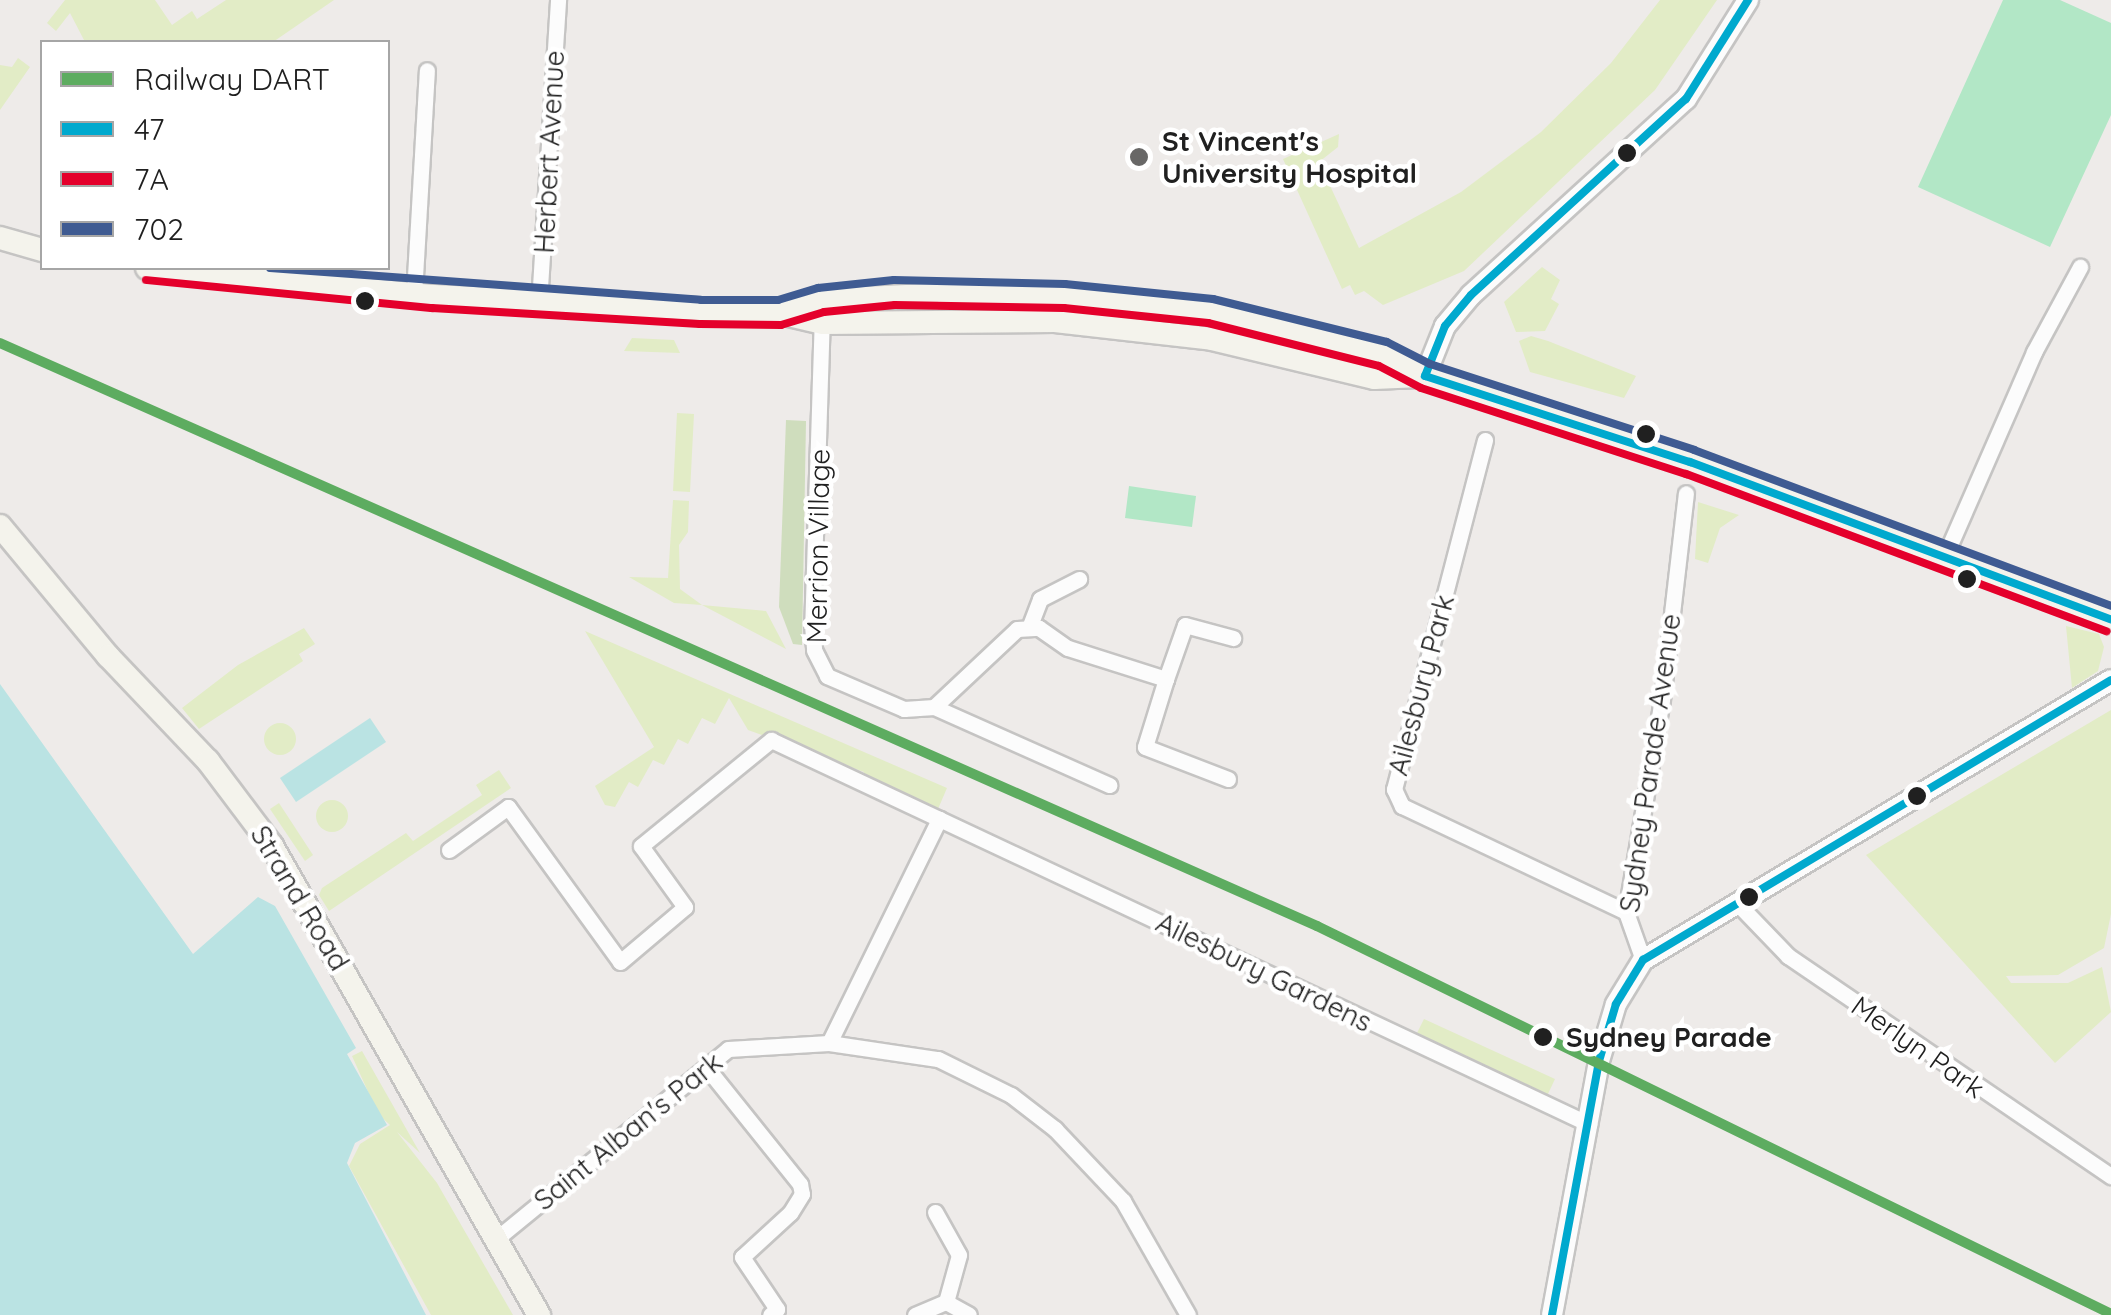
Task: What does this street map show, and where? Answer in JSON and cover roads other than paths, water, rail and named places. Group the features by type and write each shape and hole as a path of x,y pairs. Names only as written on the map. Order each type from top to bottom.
{"main road":[{"path":"0,238 40,249"},
{"path":"168,270 539,303 1055,321 1233,344 1374,378 1425,376"},
{"path":"822,311 894,292 1027,294 1240,317 1383,354 1425,376 1690,462 1945,556 2108,622"},
{"path":"1233,344 1240,317"},
{"name":"Strand Road","path":"0,526 108,656 208,761 272,846 538,1315"}],"street":[{"name":"Herbert Avenue","path":"539,303 558,0"},
{"path":"1425,376 1445,326 1471,295 1686,100 1748,0"},
{"path":"414,294 428,70"},
{"path":"1945,556 2034,352 2080,267"},
{"name":"Merrion Village","path":"822,311 814,650 827,676 904,708 934,708 1024,753 1109,785"},
{"name":"Ailesbury Park","path":"1485,440 1394,789 1402,806 1626,912"},
{"name":"Sydney Parade Avenue","path":"1643,960 1626,912 1662,700 1686,493"},
{"path":"1030,628 1040,599 1079,579"},
{"path":"1228,779 1145,748 1186,625 1234,638"},
{"path":"934,708 982,655 1017,629 1030,628 1166,679"},
{"path":"1552,1315 1616,1004 1643,960 2111,680"},
{"name":"Ailesbury Gardens","path":"449,850 508,806 620,962 685,907 641,846 771,740 1590,1124"},
{"path":"829,1043 939,819"},
{"name":"Merlyn Park","path":"1737,903 1788,956 2111,1176"},
{"name":"Saint Alban's Park","path":"496,1239 739,1045 829,1043 938,1058 1011,1095 1056,1130 1121,1199 1188,1315"},
{"path":"707,1068 800,1184 802,1194 790,1213 742,1256 777,1309 770,1315"},
{"path":"935,1212 958,1255 946,1302"},
{"path":"915,1315 946,1302"},
{"path":"946,1302 969,1315"}],"water":[{"path":"0,684 193,954 258,897 275,906 356,1048 347,1054 387,1125 355,1143 347,1163 426,1315 0,1315"},
{"path":"370,718 386,742 296,802 280,778"}],"rail line":[{"name":"DART","path":"0,343 1317,926 2111,1314"}],"place":[{"name":"St Vincent's University Hospital","path":"1139,157"},
{"name":"Sydney Parade","path":"1543,1037"}]}
